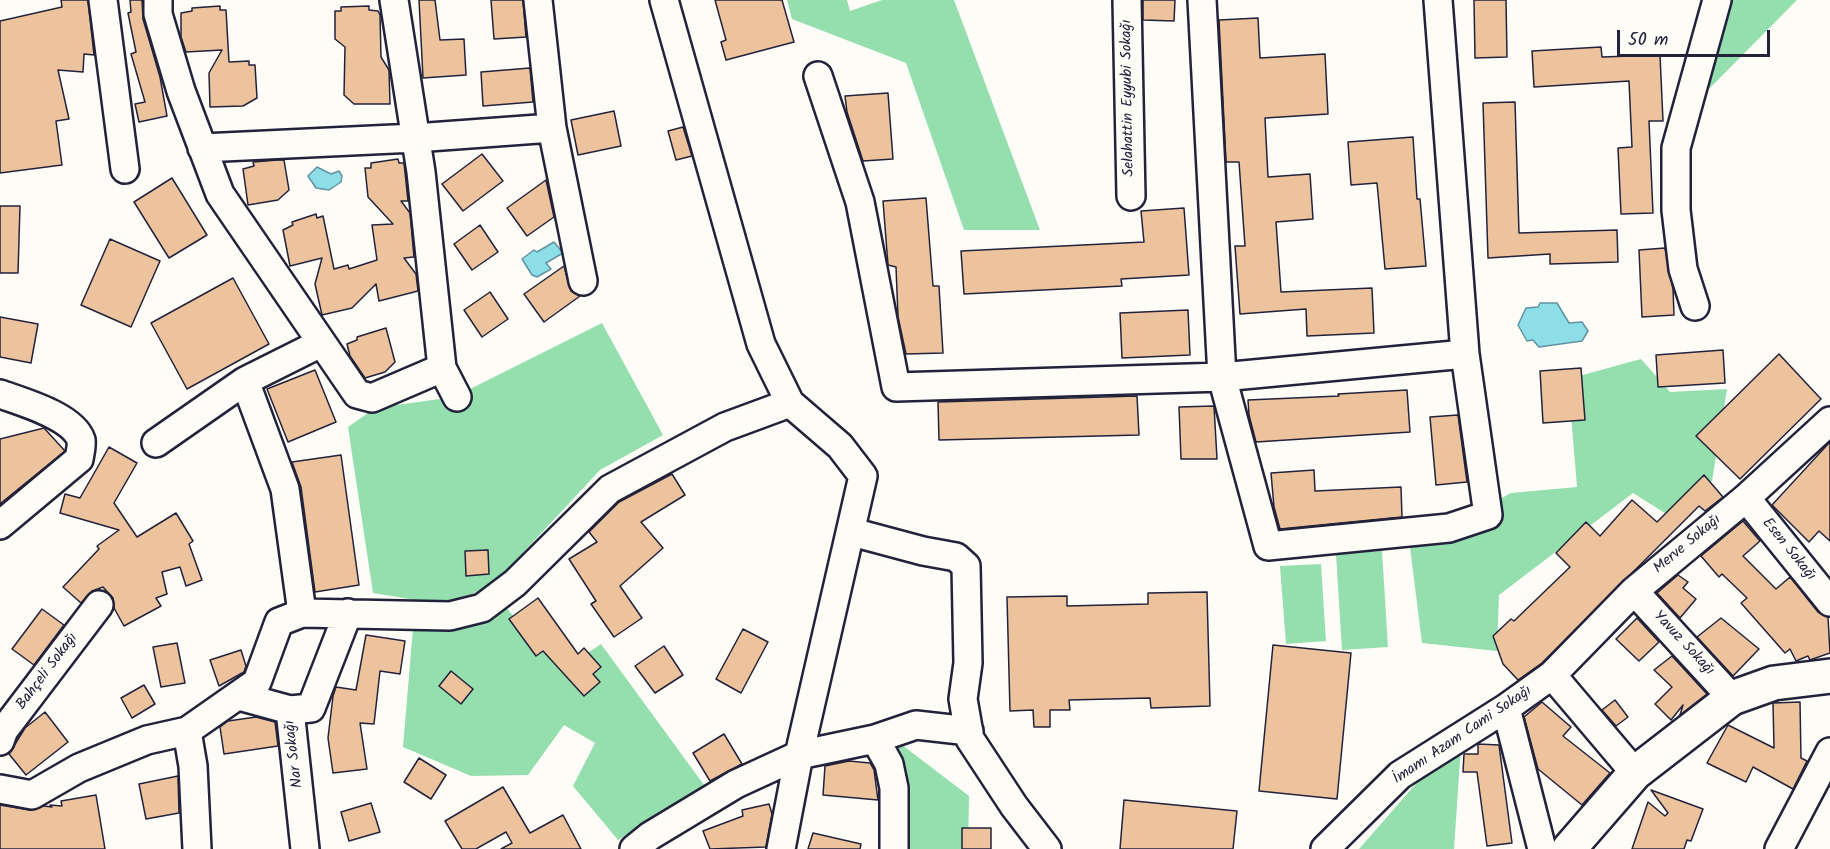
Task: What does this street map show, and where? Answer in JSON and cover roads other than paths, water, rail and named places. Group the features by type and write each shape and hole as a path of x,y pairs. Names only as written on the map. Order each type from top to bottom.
{"main road":[{"path":"1569,849 1635,773 1732,698 1774,683 1830,676"}],"street":[{"path":"103,0 125,170"},
{"path":"158,0 158,14 181,92 220,195 357,394 372,398 442,368"},
{"path":"394,0 415,138 442,368 457,398"},
{"path":"538,0 552,128 583,282"},
{"path":"664,0 761,344 790,403 840,446 863,476 852,532 799,754 781,849"},
{"name":"Selahattin Eyyubi Sokağı","path":"1127,0 1131,196"},
{"path":"1206,1 1222,377 1268,546 1449,528 1488,515 1465,354 1438,0"},
{"path":"1695,306 1683,270 1676,210 1676,148 1717,0"},
{"path":"818,76 860,202 896,387 1222,377 1465,354"},
{"path":"202,148 415,138 552,128"},
{"path":"156,443 244,381 321,343"},
{"path":"244,381 285,489 302,613"},
{"path":"0,394 49,412 75,430 81,442 79,459 0,525"},
{"path":"0,789 32,795 79,768 147,740 187,731 257,682 279,622 302,613 450,616 482,608 515,582 610,489 725,427 790,403"},
{"name":"Merve Sokağı","path":"1552,675 1634,591 1746,498 1830,421"},
{"name":"Esen Sokağı","path":"1746,498 1830,602"},
{"path":"852,532 923,551 956,557 966,566 968,663 963,699 970,739 1014,806 1047,849"},
{"name":"Yavuz Sokağı","path":"1634,591 1732,698"},
{"name":"Bahçeli Sokağı","path":"0,741 4,730 99,605"},
{"name":"Nar Sokağı","path":"305,849 290,710 311,708 348,613"},
{"path":"1552,675 1635,773"},
{"name":"İmamı Azam Cami Sokağı","path":"1325,849 1400,775 1506,708 1552,675"},
{"path":"238,696 290,710"},
{"path":"1506,708 1542,849"},
{"path":"645,845 736,784 799,754 875,739 916,725 969,731"},
{"path":"187,731 193,766 197,849"},
{"path":"875,739 889,764 894,788 894,849"},
{"path":"1779,849 1830,752"}],"water":[{"path":"317,167 331,174 339,171 342,176 341,182 329,190 316,188 308,176"},
{"path":"554,242 563,253 546,263 551,269 537,277 532,275 522,259 534,250 537,252"},
{"path":"1540,303 1557,303 1569,323 1582,322 1588,331 1582,341 1539,347 1533,340 1527,341 1518,325 1526,308 1538,307"}]}
